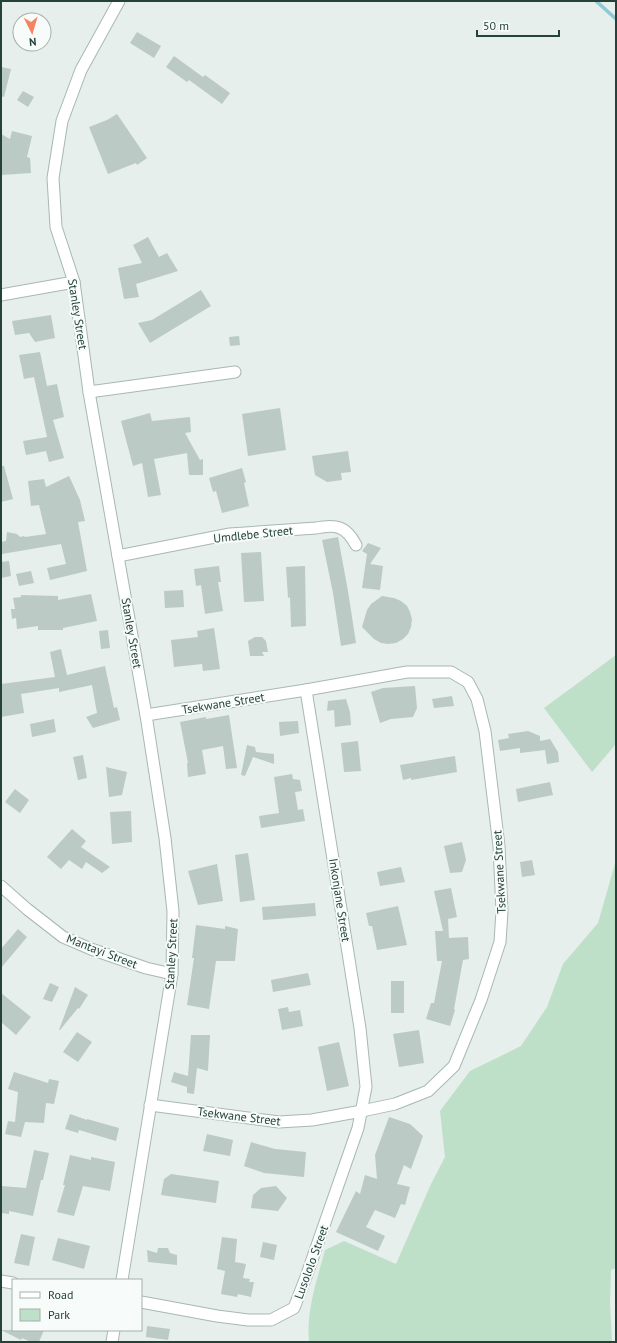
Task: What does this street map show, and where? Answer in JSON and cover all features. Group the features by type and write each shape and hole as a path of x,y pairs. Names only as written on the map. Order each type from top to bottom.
{"street":[{"name":"Stanley Street","path":"119,1 81,70 62,121 53,178 56,227 74,282 90,392 146,715 173,911 172,974 122,1279"},
{"path":"1,295 74,282"},
{"path":"90,392 235,372"},
{"name":"Umdlebe Street","path":"118,556 230,534 316,528 330,525 340,527 350,535 356,545"},
{"name":"Tsekwane Street","path":"146,715 306,690 406,672 451,672 468,682 477,699 485,731 499,846 502,911 500,942 481,1000 454,1066 428,1091 395,1104 362,1111 312,1120 279,1122 150,1105"},
{"name":"Inkonjane Street","path":"306,690 360,1028 366,1086 362,1111"},
{"name":"Mantayi Street","path":"1,886 27,909 63,936 91,949 146,968 172,974"},
{"name":"Lusololo Street","path":"142,1302 248,1320 271,1320 294,1308 358,1128 362,1111"},
{"path":"1,1281 12,1283"},
{"path":"112,1342 114,1331"}],"green space":[{"path":"616,655 616,744 592,772 544,708"},
{"path":"616,860 616,1268 611,1270 610,1303 612,1342 309,1342 308,1330 311,1307 325,1250 344,1241 396,1264 431,1184 445,1157 440,1111 470,1071 521,1046 547,1007 563,964 598,923"}],"building":[{"path":"137,32 161,46 154,58 130,43"},
{"path":"174,56 203,77 205,75 230,93 222,104 189,80 187,82 166,67"},
{"path":"1,67 11,69 4,97 1,96"},
{"path":"23,91 34,97 28,107 17,100"},
{"path":"117,114 147,158 137,165 136,163 108,174 89,127 107,120"},
{"path":"12,131 32,136 27,157 30,158 31,173 1,175 1,134 10,139"},
{"path":"148,237 159,257 167,253 178,271 136,284 139,297 124,299 118,268 142,263 133,245"},
{"path":"201,290 211,306 150,343 138,323 152,320"},
{"path":"51,315 55,338 35,342 29,333 15,335 12,321"},
{"path":"239,336 240,345 230,346 229,337"},
{"path":"40,352 47,386 57,384 64,417 53,420 64,458 49,462 46,451 26,455 23,441 47,437 34,377 24,379 19,355"},
{"path":"280,408 286,450 248,456 242,414"},
{"path":"150,413 152,421 190,417 191,432 185,433 200,460 203,459 203,475 189,475 187,453 154,459 161,495 148,497 142,463 133,466 121,421"},
{"path":"348,451 351,472 341,473 342,480 327,482 315,475 312,456"},
{"path":"1,466 4,466 13,499 1,502"},
{"path":"242,468 246,482 244,483 249,506 222,513 216,491 213,492 209,478"},
{"path":"69,476 80,500 85,521 78,522 87,571 50,580 47,568 66,564 61,544 2,554 1,542 6,541 7,532 17,534 20,537 46,534 39,505 31,506 28,481 44,479 46,487"},
{"path":"338,537 356,643 341,646 333,593 322,540"},
{"path":"368,543 381,548 370,564 383,566 380,590 362,588 367,554 362,551"},
{"path":"261,552 264,601 244,602 241,553"},
{"path":"9,561 11,576 1,578 1,562"},
{"path":"219,566 221,582 218,582 223,611 205,614 201,585 196,586 194,569"},
{"path":"305,566 306,626 291,627 290,597 288,598 286,567"},
{"path":"31,571 34,583 19,586 16,574"},
{"path":"183,590 184,607 165,608 164,591"},
{"path":"91,594 97,621 63,628 63,630 38,630 38,626 17,629 16,618 12,619 11,609 15,609 13,598 21,597 21,595 58,596 58,600"},
{"path":"382,596 401,601 407,606 410,612 412,619 408,634 396,643 381,643 374,639 362,627 367,610 371,604"},
{"path":"214,628 220,669 203,671 202,664 174,667 171,640 198,637 197,631"},
{"path":"108,630 110,648 101,649 99,631"},
{"path":"255,637 262,637 266,641 268,652 262,652 264,656 250,656 248,641"},
{"path":"61,649 67,675 105,666 114,708 117,707 120,720 93,728 86,717 97,713 92,685 59,692 59,688 21,694 24,713 1,717 1,684 55,677 50,652"},
{"path":"415,686 417,708 413,717 391,719 380,723 371,692 383,688"},
{"path":"452,696 454,706 434,708 432,699"},
{"path":"346,699 350,712 351,725 335,727 334,710 327,711 328,701"},
{"path":"229,715 237,768 226,769 223,746 202,750 206,774 188,777 188,763 180,722 206,717 206,719"},
{"path":"54,719 56,732 32,737 30,724"},
{"path":"298,721 299,733 280,736 279,722"},
{"path":"528,731 540,736 540,741 550,739 558,752 559,762 547,764 545,750 520,753 520,748 500,751 498,740 509,738 508,734"},
{"path":"358,741 361,771 344,772 341,743"},
{"path":"247,745 255,747 256,752 274,754 274,764 253,757 245,776 241,775"},
{"path":"83,755 87,778 78,780 73,757"},
{"path":"455,756 457,772 403,780 400,765"},
{"path":"106,767 127,772 122,795 109,797"},
{"path":"292,774 293,779 300,780 302,791 295,792 298,810 303,809 305,821 261,828 259,816 279,813 274,777"},
{"path":"550,782 553,795 518,802 516,789"},
{"path":"15,789 29,800 20,813 5,802"},
{"path":"131,811 132,842 112,844 110,812"},
{"path":"72,829 86,841 81,847 110,867 102,873 86,862 82,869 69,860 61,869 47,857"},
{"path":"462,842 466,860 462,872 450,873 444,846"},
{"path":"248,853 255,900 240,902 235,855"},
{"path":"532,860 535,875 522,877 520,862"},
{"path":"217,864 223,901 198,905 188,871"},
{"path":"401,867 405,882 380,886 377,872"},
{"path":"451,888 457,917 448,919 449,938 468,937 469,959 463,960 455,1010 450,1026 426,1019 431,1003 434,1003 442,961 437,961 435,931 443,931 434,891"},
{"path":"315,903 316,916 263,920 262,907"},
{"path":"398,906 407,945 377,950 372,926 369,926 366,913"},
{"path":"196,925 225,929 225,926 238,929 235,961 216,961 209,1009 187,1005 194,958 192,958"},
{"path":"18,929 27,937 1,968 1,949"},
{"path":"308,973 311,985 273,992 271,980"},
{"path":"391,981 404,981 404,1013 391,1013"},
{"path":"50,983 59,987 52,1002 43,999"},
{"path":"75,987 88,995 79,1009 78,1008 59,1030"},
{"path":"1,993 31,1017 16,1035 1,1022"},
{"path":"288,1007 289,1012 300,1010 303,1026 282,1030 278,1009"},
{"path":"419,1030 424,1063 399,1067 393,1034"},
{"path":"77,1032 92,1042 78,1062 63,1052"},
{"path":"191,1035 210,1035 208,1071 197,1068 194,1094 187,1093 187,1087 171,1082 174,1072 188,1076"},
{"path":"339,1042 349,1086 327,1091 318,1047"},
{"path":"14,1072 48,1083 49,1079 59,1081 54,1104 46,1103 44,1123 25,1122 21,1137 5,1134 8,1121 15,1122 18,1092 8,1089"},
{"path":"70,1114 119,1128 116,1141 79,1130 78,1133 65,1129"},
{"path":"389,1117 410,1124 423,1136 411,1169 404,1165 397,1184 410,1187 405,1205 401,1204 395,1218 375,1210 366,1227 385,1236 378,1251 336,1232 356,1191 360,1194 365,1175 377,1179 375,1155"},
{"path":"207,1134 233,1140 230,1156 203,1151"},
{"path":"251,1142 275,1149 306,1152 304,1177 264,1173 244,1166"},
{"path":"34,1150 49,1153 33,1216 9,1211 9,1214 1,1213 1,1186 26,1188"},
{"path":"70,1155 91,1160 91,1157 115,1162 110,1191 83,1186 74,1216 57,1212 65,1185 63,1185"},
{"path":"171,1174 219,1181 216,1203 161,1195 164,1179"},
{"path":"276,1186 287,1198 278,1211 251,1208 253,1195 261,1188"},
{"path":"21,1234 35,1237 29,1266 14,1263"},
{"path":"222,1237 237,1239 235,1262 246,1264 243,1278 250,1279 249,1282 254,1282 251,1297 238,1294 237,1297 221,1294 225,1271 217,1269"},
{"path":"58,1238 90,1246 84,1269 52,1260"},
{"path":"263,1242 277,1245 274,1260 260,1257"},
{"path":"158,1248 168,1248 170,1253 177,1255 177,1265 148,1262 147,1250 157,1253"},
{"path":"147,1326 170,1329 168,1340 146,1337"},
{"path":"1,1330 44,1331 39,1342 31,1342 22,1338 21,1340"}],"waterway":[{"path":"596,1 616,19"}]}
